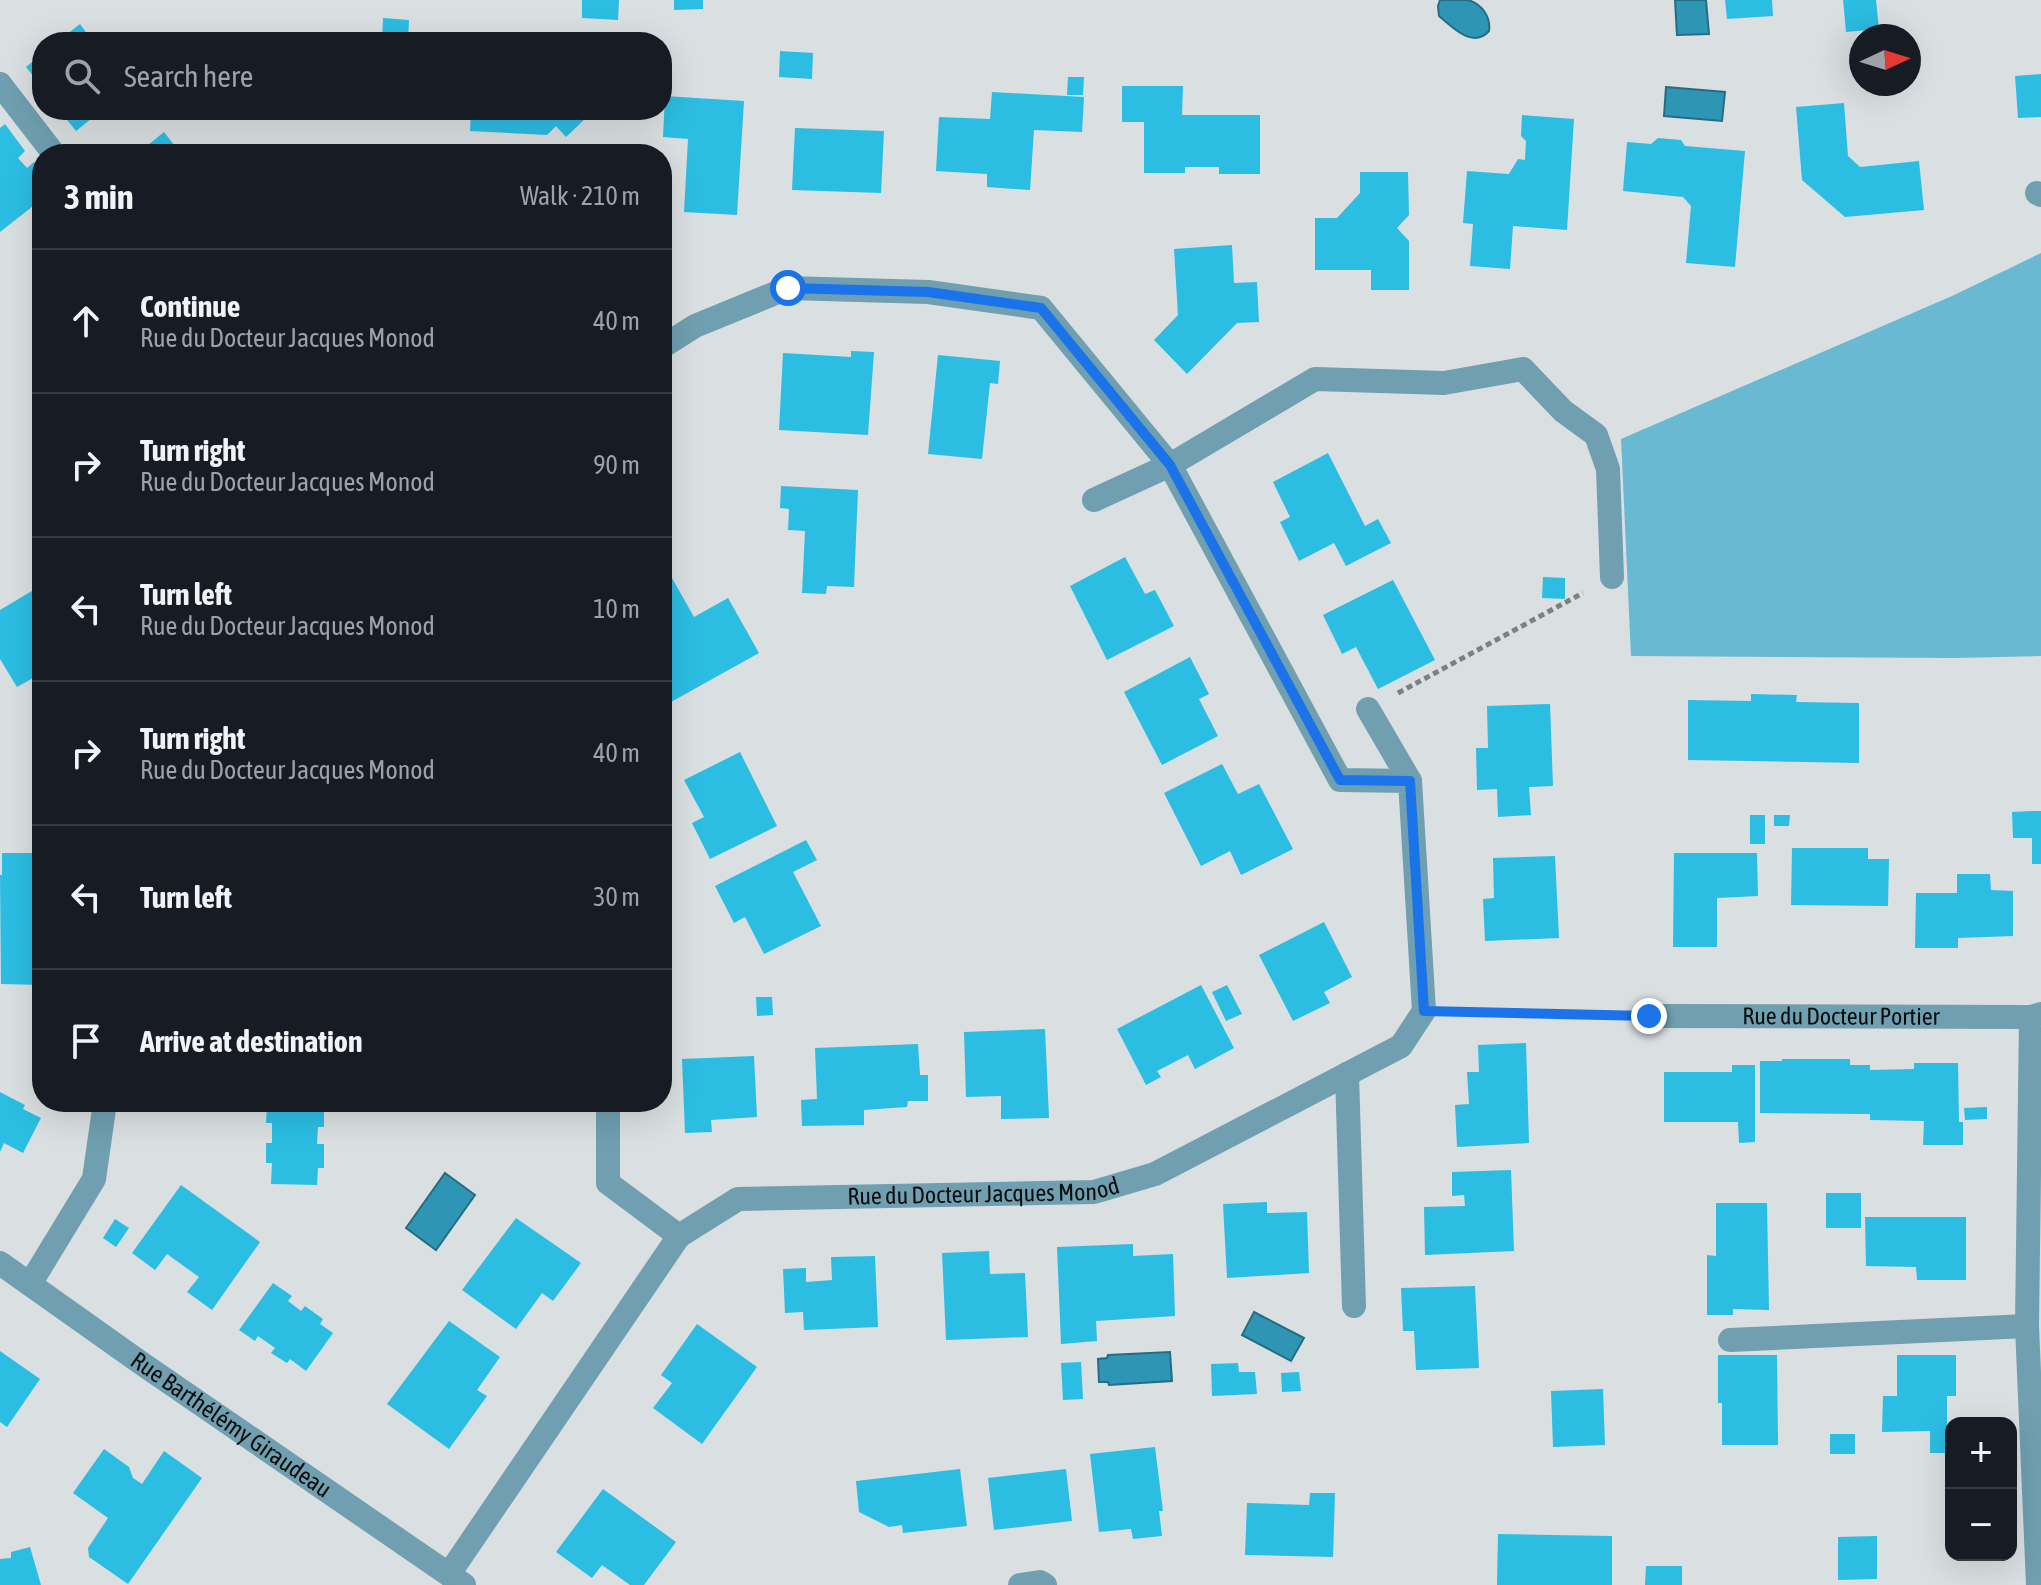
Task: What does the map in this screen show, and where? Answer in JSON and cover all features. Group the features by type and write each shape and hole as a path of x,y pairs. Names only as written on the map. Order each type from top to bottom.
{"street":[{"path":"0,84 46,144"},
{"path":"672,341 695,326 788,288 928,292 1041,308 1170,465 1340,780 1410,781"},
{"path":"1094,500 1170,465 1315,379 1444,383 1523,369 1563,411 1596,435 1608,469 1612,577"},
{"path":"1368,709 1410,781 1424,1011"},
{"name":"Rue du Docteur Jacques Monod","path":"456,1580 679,1236 738,1199 1094,1192 1155,1174 1401,1046 1424,1011"},
{"name":"Rue du Docteur Portier","path":"1649,1016 2036,1016"},
{"path":"2036,1016 2027,1326 2038,1585"},
{"path":"1347,1074 1354,1306"},
{"path":"30,1284 94,1179 104,1112"},
{"path":"608,1112 608,1183 679,1236"},
{"name":"Rue Barthélémy Giraudeau","path":"0,1263 456,1580"},
{"path":"1730,1340 2027,1326"},
{"path":"1020,1585 1040,1582 1045,1585"}],"path":[{"path":"1368,709 1612,577"},
{"path":"1424,1011 1649,1016"}],"shaded area":[{"path":"1440,0 1468,0 1477,5 1487,16 1489,31 1476,38 1463,35 1439,16"},
{"path":"1675,0 1706,0 1709,34 1677,35"},
{"path":"1666,87 1725,92 1722,121 1664,116"},
{"path":"2041,253 2041,656 1631,656 1621,439 1952,296"},
{"path":"445,1173 475,1195 436,1250 406,1228"},
{"path":"1254,1312 1304,1338 1291,1361 1242,1335"},
{"path":"1170,1352 1172,1381 1109,1385 1108,1382 1099,1382 1098,1359 1107,1358 1108,1355"}],"building":[{"path":"582,0 619,0 618,20 582,18"},
{"path":"674,0 703,0 703,9 674,10"},
{"path":"1725,0 1772,0 1773,16 1727,19"},
{"path":"1843,0 1876,0 1878,24 1849,24 1849,32 1846,32"},
{"path":"383,18 409,20 408,32 382,32"},
{"path":"80,24 86,32 70,32"},
{"path":"780,51 813,53 812,79 779,77"},
{"path":"2041,74 2041,117 2018,118 2015,76"},
{"path":"1068,77 1084,77 1083,95 1067,95"},
{"path":"1122,86 1183,86 1182,115 1260,115 1260,174 1219,174 1219,167 1185,167 1185,173 1144,173 1144,122 1122,122"},
{"path":"992,92 1084,97 1082,132 1034,130 1030,190 987,187 987,174 936,171 939,117 990,119"},
{"path":"672,96 744,101 737,215 684,212 688,139 663,137 664,120 672,120"},
{"path":"1844,103 1848,156 1860,167 1919,161 1924,210 1845,217 1802,180 1796,107"},
{"path":"1522,115 1574,119 1567,230 1513,226 1510,269 1470,266 1473,224 1463,223 1467,171 1509,174 1518,159 1525,160"},
{"path":"67,120 90,120 76,131"},
{"path":"471,120 584,120 566,137 556,126 547,135 470,131"},
{"path":"5,124 25,151 18,158 27,168 32,164 32,207 0,232 0,128"},
{"path":"795,128 884,131 881,193 792,190"},
{"path":"164,132 173,144 149,144"},
{"path":"1658,138 1681,140 1685,146 1745,151 1735,267 1686,263 1691,206 1683,197 1623,191 1627,142 1651,144"},
{"path":"1360,172 1408,172 1409,215 1397,228 1409,241 1409,290 1371,290 1371,270 1315,270 1315,218 1337,218 1360,193"},
{"path":"1232,245 1234,283 1257,282 1259,322 1237,323 1187,374 1154,340 1178,315 1174,249"},
{"path":"851,351 874,352 868,435 779,430 783,353 851,357"},
{"path":"938,355 1000,361 998,384 990,383 982,459 928,454"},
{"path":"1328,453 1365,526 1378,519 1391,543 1346,566 1334,543 1299,561 1280,522 1290,517 1273,482"},
{"path":"781,486 858,490 854,587 827,586 826,594 802,593 805,531 788,530 789,509 780,508"},
{"path":"1125,557 1145,594 1155,590 1174,626 1107,660 1070,586"},
{"path":"1543,577 1565,578 1565,599 1542,598"},
{"path":"672,578 694,617 728,598 759,653 672,701"},
{"path":"1393,580 1435,660 1378,689 1356,647 1342,654 1323,615"},
{"path":"32,591 32,679 17,687 0,659 0,610"},
{"path":"1190,657 1209,694 1199,699 1218,736 1162,765 1124,692"},
{"path":"1751,694 1797,695 1796,702 1859,703 1859,763 1688,760 1688,700 1751,701"},
{"path":"1550,704 1553,786 1529,787 1531,815 1498,817 1497,789 1477,790 1476,748 1488,748 1487,706"},
{"path":"740,752 777,826 710,859 692,823 704,817 684,780"},
{"path":"1222,764 1238,794 1259,784 1293,849 1241,875 1230,851 1201,866 1164,793"},
{"path":"2041,811 2041,864 2032,864 2032,838 2013,838 2012,812"},
{"path":"1750,815 1765,815 1765,844 1750,844"},
{"path":"1774,815 1790,815 1789,826 1774,826"},
{"path":"806,840 817,860 793,872 821,926 764,954 745,917 734,923 715,886"},
{"path":"1792,848 1868,848 1868,859 1889,859 1888,906 1791,905"},
{"path":"2,853 32,853 32,985 1,984"},
{"path":"1674,853 1757,853 1758,896 1717,898 1717,947 1673,947"},
{"path":"1555,856 1559,938 1485,941 1483,899 1494,898 1493,858"},
{"path":"1957,874 1990,874 1991,890 2013,891 2013,936 1958,938 1958,948 1915,948 1916,893 1957,893"},
{"path":"1324,922 1352,977 1324,992 1330,1003 1293,1021 1259,955"},
{"path":"1201,985 1234,1048 1195,1069 1188,1055 1157,1071 1161,1077 1146,1085 1117,1029"},
{"path":"1227,985 1242,1014 1226,1021 1212,992"},
{"path":"756,997 772,997 773,1015 757,1016"},
{"path":"1045,1029 1049,1118 1001,1119 1001,1096 966,1097 964,1032"},
{"path":"1526,1043 1529,1143 1457,1147 1455,1105 1469,1104 1467,1072 1479,1072 1478,1045"},
{"path":"918,1044 920,1075 928,1075 928,1101 908,1101 907,1107 864,1110 864,1125 802,1126 801,1100 817,1099 815,1048"},
{"path":"754,1056 757,1117 711,1120 712,1132 685,1133 682,1059"},
{"path":"1850,1059 1850,1065 1870,1065 1870,1070 1914,1069 1914,1063 1958,1063 1959,1122 1963,1122 1963,1145 1923,1145 1924,1121 1870,1120 1870,1114 1760,1113 1760,1061"},
{"path":"1732,1065 1755,1065 1755,1142 1739,1143 1738,1122 1664,1122 1664,1072 1732,1072"},
{"path":"0,1092 25,1105 23,1109 41,1118 23,1153 4,1143 0,1152"},
{"path":"1987,1107 1987,1119 1965,1120 1964,1108"},
{"path":"267,1112 324,1112 324,1127 318,1127 317,1144 324,1144 324,1168 318,1168 317,1185 271,1184 272,1163 266,1163 266,1143 272,1143 272,1123 266,1123"},
{"path":"1511,1170 1514,1251 1425,1255 1424,1207 1465,1206 1464,1195 1452,1196 1452,1172"},
{"path":"181,1185 260,1242 212,1310 187,1292 199,1277 167,1254 155,1270 132,1253"},
{"path":"1826,1193 1861,1193 1861,1228 1826,1228"},
{"path":"1267,1202 1267,1213 1307,1212 1309,1273 1227,1278 1223,1204"},
{"path":"1716,1203 1767,1203 1769,1310 1733,1309 1733,1315 1707,1315 1707,1255 1716,1256"},
{"path":"1865,1217 1966,1217 1966,1280 1917,1280 1916,1267 1866,1266"},
{"path":"516,1218 581,1263 553,1301 542,1293 516,1329 462,1290"},
{"path":"115,1219 129,1228 116,1247 103,1238"},
{"path":"1133,1244 1133,1256 1173,1254 1175,1316 1096,1321 1097,1341 1061,1344 1057,1247"},
{"path":"989,1251 990,1274 1025,1273 1028,1337 946,1340 942,1253"},
{"path":"875,1256 878,1327 804,1330 803,1312 785,1313 783,1269 806,1268 806,1282 832,1280 831,1257"},
{"path":"273,1283 292,1296 288,1301 301,1311 305,1306 323,1319 320,1324 333,1333 306,1371 290,1359 287,1363 271,1353 275,1348 258,1336 255,1341 239,1330"},
{"path":"1475,1286 1479,1368 1416,1370 1414,1331 1403,1331 1401,1288"},
{"path":"449,1321 500,1357 477,1390 487,1396 449,1449 387,1404"},
{"path":"697,1324 757,1367 702,1444 653,1408 672,1383 661,1375"},
{"path":"0,1351 40,1379 7,1427 0,1422"},
{"path":"1718,1355 1777,1355 1778,1445 1722,1445"},
{"path":"1897,1355 1956,1355 1956,1396 1947,1396 1945,1453 1930,1453 1930,1431 1882,1432 1883,1396 1897,1396"},
{"path":"1081,1362 1083,1399 1063,1400 1061,1363"},
{"path":"1238,1363 1239,1372 1255,1372 1257,1394 1212,1396 1211,1364"},
{"path":"1299,1372 1301,1391 1282,1392 1281,1373"},
{"path":"1603,1389 1605,1445 1553,1447 1551,1391"},
{"path":"1830,1434 1855,1434 1855,1454 1830,1454"},
{"path":"1155,1447 1163,1511 1159,1511 1162,1536 1133,1539 1131,1529 1099,1532 1090,1454"},
{"path":"104,1449 129,1467 133,1478 142,1484 164,1451 202,1478 128,1584 89,1557 88,1548 108,1518 73,1493"},
{"path":"960,1469 967,1526 903,1533 902,1525 889,1527 859,1512 856,1481"},
{"path":"1066,1469 1072,1521 994,1530 988,1478"},
{"path":"603,1489 676,1542 644,1585 630,1585 602,1565 592,1578 556,1552"},
{"path":"1310,1493 1335,1493 1333,1557 1245,1555 1247,1503 1309,1505"},
{"path":"1498,1534 1612,1536 1612,1585 1497,1585"},
{"path":"1877,1536 1877,1579 1838,1580 1838,1537"},
{"path":"30,1547 41,1585 0,1585 0,1559 11,1558 11,1552"},
{"path":"1646,1566 1682,1566 1682,1585 1645,1585"}],"route":[{"path":"788,288 928,292 1041,308 1170,465 1340,780 1410,781 1424,1011 1649,1016"}]}
